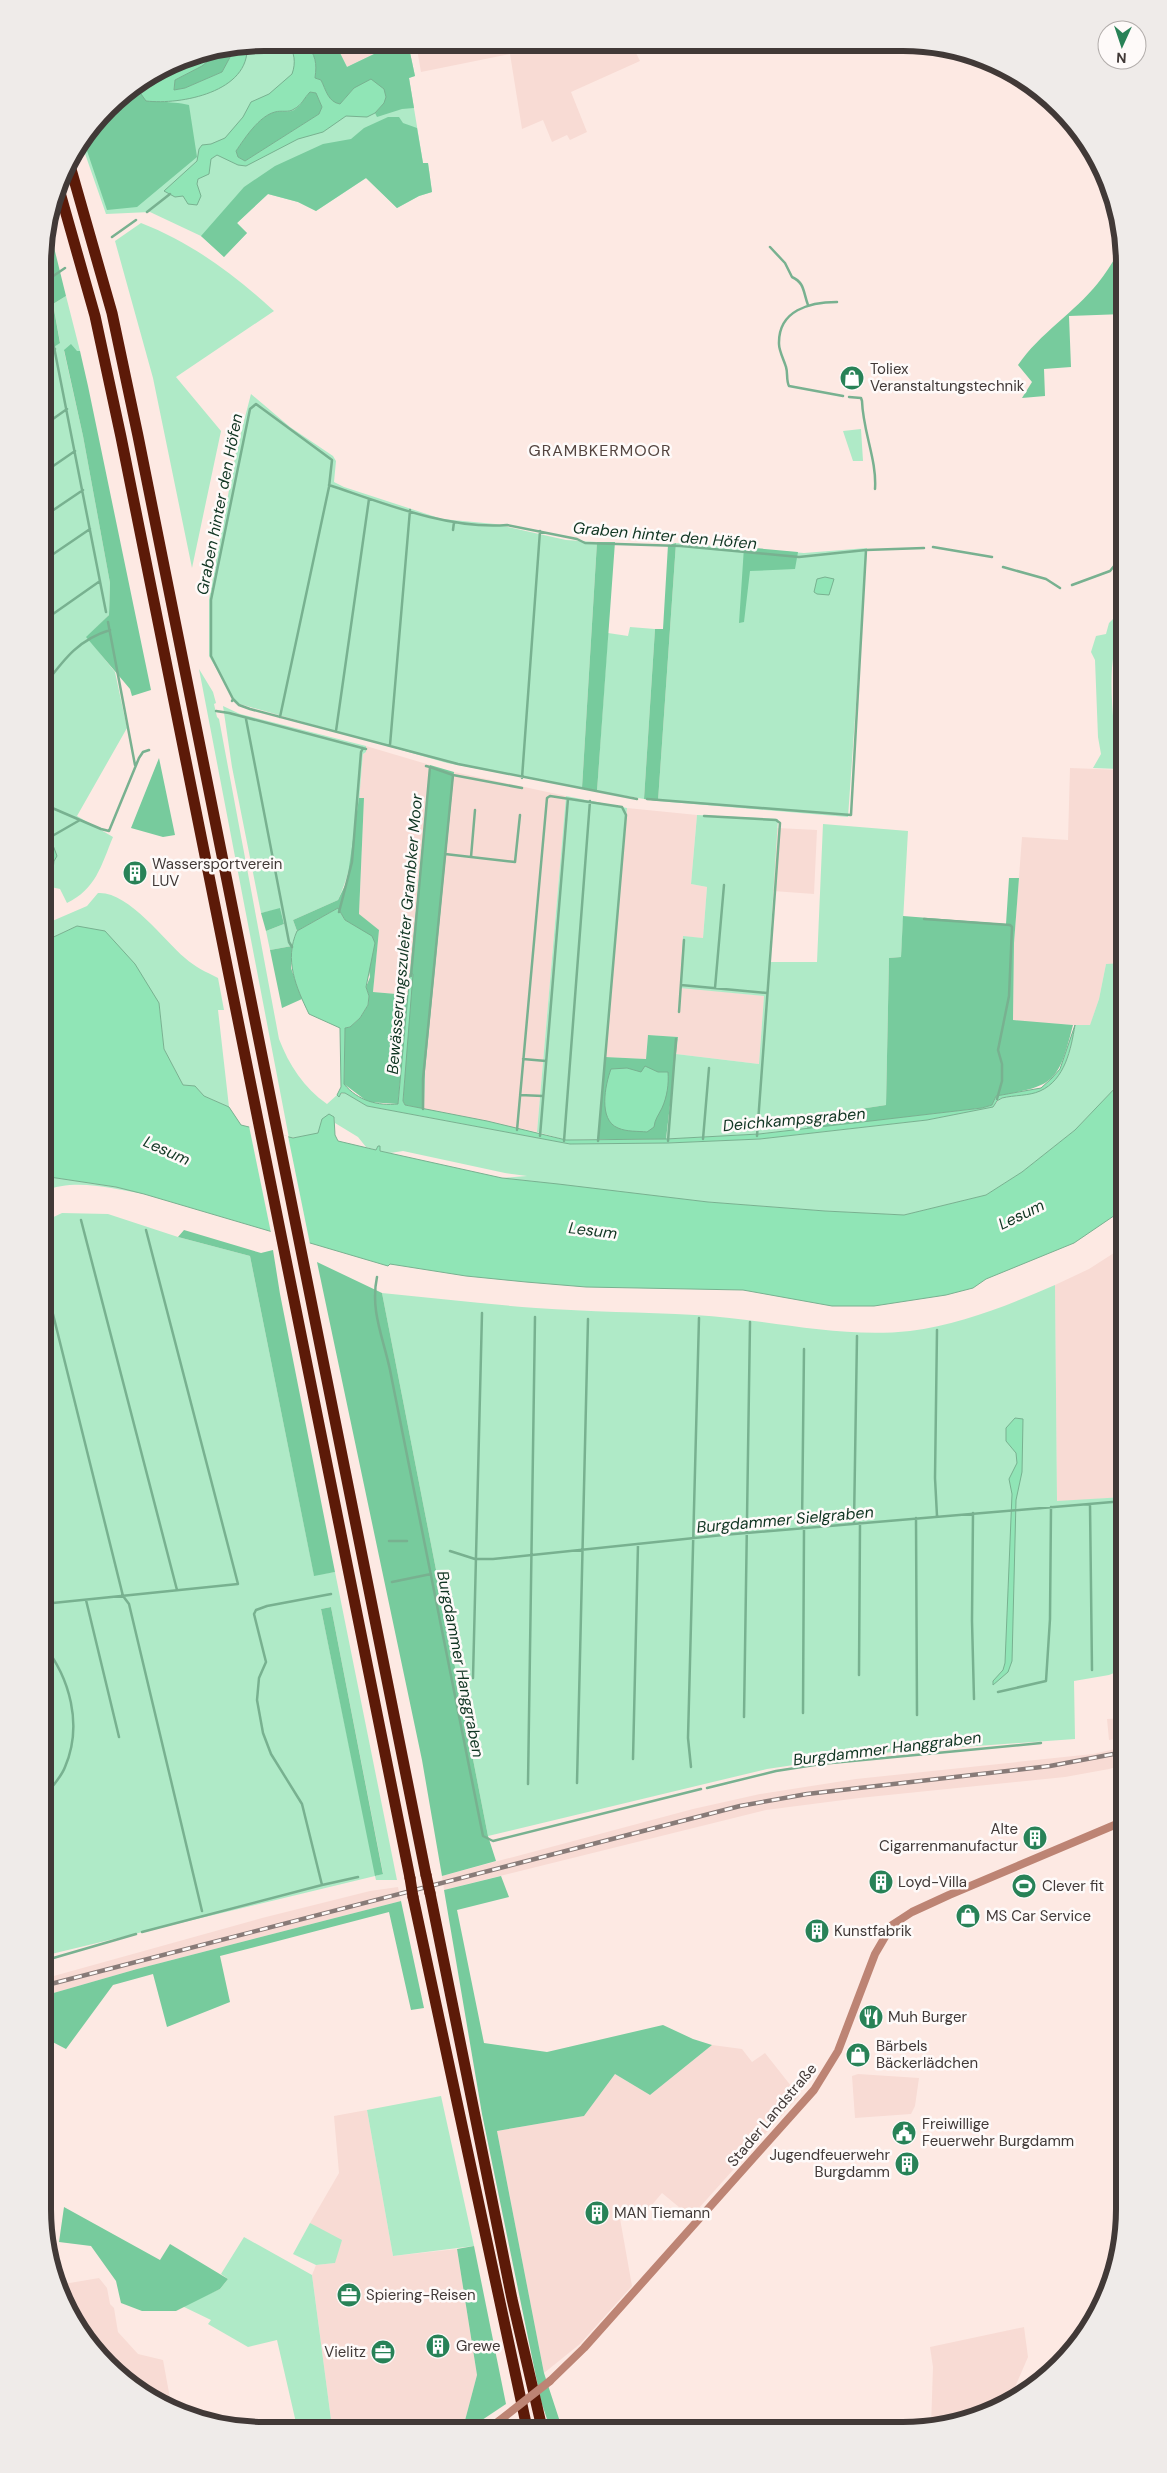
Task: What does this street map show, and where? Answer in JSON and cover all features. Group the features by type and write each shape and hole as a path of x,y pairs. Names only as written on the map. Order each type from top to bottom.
{"highway":[{"path":"72,172 112,313 191,697 426,1875 454,2002 512,2299 541,2422"},
{"path":"62,199 95,316 179,724 436,2006 526,2422"}],"street":[{"name":"Stader Landstraße","path":"497,2422 550,2381 584,2348 814,2090 838,2051 874,1954 892,1925 912,1912 941,1898 1116,1824"}],"shaded area":[{"path":"311,51 339,51 347,67 380,51 410,51 415,76 409,78 414,108 402,109 377,117 375,113 384,103 354,88 340,104 336,103 328,95 321,80 315,78 316,68"},
{"path":"339,51 380,51 347,67"},
{"path":"339,51 347,67 380,51 410,51 415,76 409,78 423,163 428,163 432,192 419,196 397,208 366,178 316,211 298,202 268,194 237,223 247,233 224,257 201,236 150,212 106,214 84,151 104,124 124,104 146,87 170,73 209,59 236,53"},
{"path":"417,51 635,51 640,61 571,92 587,132 570,140 567,135 552,142 543,120 522,129 510,54 421,72"},
{"path":"232,54 222,72 185,88 174,90 175,80 202,66 211,58"},
{"path":"140,92 153,100 189,105 197,157 137,207 107,210 86,148 95,135 124,104"},
{"path":"310,92 316,93 322,107 319,114 245,161 238,157 236,151 263,118 275,112 294,110"},
{"path":"388,117 399,117 403,123 417,128 423,163 428,163 432,192 419,196 397,208 366,178 316,211 298,202 268,194 237,223 247,233 224,257 201,236 244,187 275,166 323,144 351,139 364,128"},
{"path":"141,223 178,240 212,261 244,284 274,311 176,377 221,431 192,568 153,378 115,241"},
{"path":"53,242 66,296 53,304 60,343 51,349"},
{"path":"1116,258 1116,314 1069,316 1071,367 1044,369 1045,396 1022,398 1032,382 1018,365 1036,343 1089,294"},
{"path":"66,296 80,351 64,351 83,436 110,583 109,615 87,637 115,672 127,728 77,816 113,837 101,867 91,884 85,891 67,903 60,889 51,887 53,848 51,841 51,348 60,342 53,304"},
{"path":"71,344 77,351 80,351 151,690 132,696 130,689 86,637 109,615 110,583 83,436 64,350"},
{"path":"251,394 290,427 333,456 336,461 334,482 344,487 442,519 495,524 566,540 597,542 582,788 447,763 236,703 209,656 209,599 236,452"},
{"path":"861,429 863,461 853,461 843,431"},
{"path":"597,542 615,542 597,791 582,788"},
{"path":"676,543 804,553 867,548 848,817 658,801"},
{"path":"676,543 658,801 644,799 655,629 663,629 668,545"},
{"path":"744,547 798,552 795,569 750,571 744,622 739,623"},
{"path":"1116,616 1116,647 1112,668 1112,693 1116,769 1093,768 1101,754 1098,737 1095,660 1091,652 1096,636 1106,634 1109,623"},
{"path":"630,627 655,629 644,799 597,791 608,633 628,636"},
{"path":"199,669 213,692 216,703 214,704 219,719 279,1039 287,1058 298,1075 311,1091 327,1104 337,1095 345,1093 367,1106 570,1144 668,1143 760,1139 927,1120 993,1107 1003,1098 1036,1090 1055,1078 1062,1070 1070,1050 1075,1025 1090,1025 1099,999 1106,964 1116,963 1116,1087 1075,1130 1022,1172 986,1195 904,1215 708,1202 502,1178 527,1176 403,1151 390,1153 379,1151 380,1146 376,1150 366,1147 358,1137 335,1123 334,1117 322,1120 318,1133 314,1135 289,1138"},
{"path":"223,706 240,714 366,746 366,752 363,754 354,847 345,883 338,900 293,920 297,931 292,946 270,950 266,931 284,924 280,909 261,913 232,767"},
{"path":"366,746 430,765 408,995 373,992 379,930 359,915 364,798 359,798 363,754 366,752"},
{"path":"159,758 175,835 163,837 131,828"},
{"path":"430,765 454,772 425,1071 424,1109 405,1105 403,1101 412,974 410,973"},
{"path":"1070,768 1116,770 1116,964 1106,964 1099,999 1090,1026 1013,1021 1014,943 1022,837 1068,840"},
{"path":"454,772 566,796 537,1132 424,1109 425,1071"},
{"path":"566,796 627,808 598,1139 566,1140 537,1132"},
{"path":"359,798 364,798 359,914 379,930 373,992 408,995 398,1104 368,1102 344,1084 345,1028 350,1027 360,1018 368,1005 369,996 366,987 370,977 363,932 345,920 338,908 297,931 293,920 338,900 347,881"},
{"path":"627,808 697,815 691,884 707,887 703,938 683,937 680,987 764,996 759,1064 676,1054 678,1037 648,1035 646,1059 605,1057"},
{"path":"697,815 778,819 769,962 817,962 823,824 908,831 901,957 889,958 886,1105 808,1117 807,1129 759,1134 666,1139 676,1054 759,1064 764,996 680,988 683,936 703,938 707,887 691,884"},
{"path":"777,828 817,830 814,894 773,891"},
{"path":"1009,878 1019,878 1014,943 1013,1020 1073,1025 1058,1070 1042,1084 1031,1089 996,1096 992,1105 982,1108 807,1129 808,1117 886,1105 889,958 901,957 903,916 1006,924"},
{"path":"98,893 109,894 121,900 145,918 189,961 218,978 224,1010 218,1010 229,1107 204,1096 195,1086 183,1085 164,1049 159,1003 77,926 51,938 51,922 87,906"},
{"path":"280,908 284,924 266,931 261,913"},
{"path":"292,946 291,968 302,999 282,1008 270,950"},
{"path":"648,1035 678,1037 666,1139 598,1139 605,1057 646,1059"},
{"path":"51,1177 116,1187 144,1194 93,1185 51,1188"},
{"path":"62,1213 108,1214 178,1237 250,1256 314,1575 335,1572 397,1880 376,1880 375,1876 51,1954 51,1218","holes":["331,1607 383,1873 376,1876 321,1609"]},
{"path":"184,1230 261,1253 273,1250 335,1572 314,1576 250,1256 178,1237"},
{"path":"1116,1252 1116,1498 1057,1502 1055,1285 1089,1269"},
{"path":"317,1262 382,1293 488,1836 496,1861 442,1876 422,1760"},
{"path":"1055,1285 1057,1501 1116,1497 1116,1672 1074,1681 1075,1739 867,1754 767,1769 488,1836 382,1293 536,1308 722,1317 830,1331 883,1333 929,1328 966,1319 1002,1307"},
{"path":"331,1607 383,1874 375,1876 321,1609"},
{"path":"1116,1718 1116,1739 1109,1740 1107,1719"},
{"path":"1116,1749 1116,1767 1065,1777 859,1798 766,1810 444,1890 442,1876 693,1809 760,1794 856,1779 1093,1754"},
{"path":"501,1876 509,1897 457,1910 484,2043 547,2052 663,2025 693,2039 712,2045 650,2095 615,2074 584,2116 497,2131 544,2373 560,2422 548,2422 541,2401 482,2114 444,1890"},
{"path":"398,1887 401,1901 137,1969 51,1994 51,1977 262,1918 370,1891"},
{"path":"401,1901 424,2008 411,2010 389,1912 220,1956 230,2002 167,2027 153,1974 113,1985 66,2049 51,2041 51,1994 137,1969"},
{"path":"712,2045 742,2049 752,2062 765,2053 799,2096 691,2217 662,2193 651,2206 619,2213 632,2286 580,2344 544,2373 497,2131 584,2116 615,2074 650,2095"},
{"path":"858,2074 919,2078 915,2106 911,2114 855,2118 852,2076"},
{"path":"441,2096 474,2246 393,2256 367,2110"},
{"path":"367,2110 393,2256 457,2249 477,2375 465,2422 331,2422 312,2275 316,2265 335,2263 310,2223 339,2173 334,2116"},
{"path":"64,2207 160,2260 170,2244 228,2279 220,2289 176,2311 142,2311 121,2303 116,2281 91,2246 59,2242"},
{"path":"310,2223 342,2240 335,2263 316,2265 293,2254"},
{"path":"244,2237 312,2275 331,2422 296,2422 277,2340 248,2347 208,2324 211,2320 182,2306 220,2289 228,2279 221,2274"},
{"path":"474,2246 506,2404 479,2422 465,2422 477,2375 457,2249"},
{"path":"99,2278 107,2288 110,2304 114,2308 118,2332 138,2354 163,2360 170,2400 135,2378 104,2349 87,2327 73,2303 65,2284"},
{"path":"1024,2327 1028,2357 1014,2390 984,2406 931,2420 933,2367 930,2347"}],"water":[{"path":"292,51 311,51 315,59 315,78 321,80 328,95 336,103 340,104 354,88 371,79 384,89 386,97 384,103 375,113 367,117 346,116 323,132 298,139 246,166 238,165 217,155 211,159 209,174 198,179 197,184 201,196 197,205 188,204 183,196 175,197 164,191 197,161 199,149 202,145 211,144 225,138 243,117 251,102 269,94 292,74 294,58","holes":["310,92 316,93 322,107 319,114 245,161 238,157 236,151 253,128 269,114 292,110 299,106"]},
{"path":"246,52 245,62 237,75 226,85 211,92 177,101 161,102 146,101 139,92 170,73 211,58 202,66 175,80 174,90 185,88 222,72 232,54"},
{"path":"825,577 834,579 829,595 817,594 814,592 817,579"},
{"path":"51,840 57,856 54,861 51,887"},
{"path":"338,908 345,920 372,936 375,943 366,987 369,996 368,1005 360,1018 350,1027 345,1028 344,1084 356,1095 369,1101 383,1104 398,1104 410,973 413,974 403,1101 405,1105 487,1121 566,1140 666,1139 759,1134 982,1108 992,1105 996,1096 1041,1088 1060,1069 1075,1025 1069,1054 1061,1072 1049,1086 1036,1093 1002,1098 993,1107 927,1120 760,1139 668,1143 570,1144 367,1106 345,1093 341,1093 339,1097 337,1095 341,1087 340,1028 309,1014 296,984 293,973 292,952 297,931"},
{"name":"Lesum","path":"77,926 105,931 135,964 159,1003 164,1049 183,1085 195,1086 204,1096 229,1107 241,1125 293,1138 318,1133 322,1119 329,1114 334,1117 335,1135 338,1141 376,1150 380,1146 380,1151 502,1178 708,1202 904,1215 986,1195 1022,1172 1075,1130 1116,1087 1116,1214 1074,1243 986,1279 973,1288 946,1295 874,1306 832,1306 743,1290 586,1287 466,1276 390,1264 388,1266 144,1194 116,1187 51,1177 51,938"},
{"path":"645,1066 658,1072 668,1072 666,1095 654,1127 647,1132 618,1128 612,1124 605,1110 605,1093 611,1069 627,1068 641,1072"},
{"path":"1015,1418 1023,1419 1022,1472 1016,1500 1012,1661 1008,1672 993,1685 993,1681 1003,1670 1005,1663 1012,1494 1009,1479 1017,1463 1016,1453 1006,1441 1006,1428"}],"pier":[{"path":"249,1126 288,1136 310,1244 271,1233"}],"waterway":[{"path":"147,212 170,194"},
{"path":"112,237 136,220"},
{"path":"770,247 785,263 792,277 803,288 808,305"},
{"path":"51,278 65,268"},
{"path":"837,302 816,304 797,310 784,323 780,332 779,344 787,369 789,386 843,396"},
{"path":"51,332 106,612"},
{"path":"51,352 55,349"},
{"path":"849,397 861,398 862,401 874,467 875,489"},
{"name":"Graben hinter den Höfen","path":"232,701 233,699 211,656 211,600 250,409 256,404 332,460 329,487 280,717"},
{"path":"51,420 67,409"},
{"path":"51,468 75,451"},
{"name":"Graben hinter den Höfen","path":"329,485 416,514 462,523 507,525 577,539 585,543 681,546 799,557 866,550 924,548"},
{"path":"51,512 83,490"},
{"path":"336,731 369,499"},
{"path":"390,745 410,510"},
{"path":"453,530 454,522"},
{"path":"51,556 90,529"},
{"path":"522,778 540,531"},
{"name":"Graben hinter den Höfen","path":"933,547 992,557"},
{"path":"647,799 851,815 866,550"},
{"name":"Graben hinter den Höfen","path":"1072,585 1110,571 1116,564"},
{"name":"Graben hinter den Höfen","path":"1003,567 1046,579 1060,588"},
{"path":"51,615 100,581"},
{"path":"108,622 135,765"},
{"path":"51,677 64,660 88,639 110,630"},
{"path":"233,699 239,705 250,709 458,764 637,799"},
{"name":"Graben hinter den Höfen","path":"216,711 229,713"},
{"name":"Bewässerungszuleiter Grambker Moor","path":"229,713 366,749"},
{"path":"246,719 289,942 292,947"},
{"path":"339,912 352,862 361,752 363,748"},
{"name":"Graben hinter den Höfen","path":"51,837 80,820 109,831 139,758 143,752 149,750"},
{"name":"Bewässerungszuleiter Grambker Moor","path":"411,976 430,767 426,766"},
{"path":"430,767 453,775 522,788"},
{"path":"423,1109 423,1079 453,775"},
{"path":"517,1130 547,798 550,796 622,807 626,815 598,1141"},
{"path":"540,1136 568,799"},
{"path":"564,1141 590,801"},
{"path":"51,807 80,820"},
{"path":"471,857 475,810"},
{"path":"445,854 515,862 520,815"},
{"path":"704,816 776,820 780,823 757,1136"},
{"path":"715,988 724,885"},
{"name":"Deichkampsgraben","path":"924,919 1010,925 1012,927 1009,996 998,1050 1002,1064 1002,1081 997,1099"},
{"path":"679,1012 684,940"},
{"path":"681,985 767,993"},
{"path":"668,1141 676,1039"},
{"path":"523,1059 546,1061"},
{"path":"703,1139 709,1068"},
{"path":"520,1095 543,1096"},
{"path":"81,1220 177,1590"},
{"path":"51,1603 238,1584 146,1230"},
{"name":"Burgdammer Hanggraben","path":"377,1277 375,1301 378,1324 390,1370 483,1836 493,1841 701,1789"},
{"name":"Burgdammer Sielgraben","path":"51,1306 123,1596 129,1604 202,1911"},
{"path":"473,1678 482,1313"},
{"path":"528,1784 535,1317"},
{"path":"691,1767 688,1738 699,1318"},
{"name":"Burgdammer Sielgraben","path":"577,1783 588,1319"},
{"path":"744,1717 750,1322"},
{"path":"937,1330 935,1478 937,1516"},
{"path":"854,1523 857,1336"},
{"path":"802,1527 804,1349"},
{"name":"Burgdammer Sielgraben","path":"450,1551 475,1559 493,1559 723,1535 1116,1502"},
{"path":"1090,1504 1092,1670"},
{"path":"998,1692 1046,1681 1050,1619 1051,1507"},
{"path":"973,1513 972,1621 974,1699"},
{"path":"916,1518 917,1715"},
{"path":"859,1675 860,1523"},
{"path":"803,1713 804,1528"},
{"name":"Burgdammer Sielgraben","path":"389,1541 407,1541"},
{"path":"633,1759 638,1544"},
{"path":"392,1582 431,1574"},
{"path":"142,1932 322,1885 302,1804 271,1754 263,1733 257,1700 259,1678 266,1662 254,1614 256,1610 267,1606 331,1594"},
{"path":"86,1600 119,1737"},
{"name":"Burgdammer Sielgraben","path":"51,1656 67,1687 73,1719 73,1735 65,1767 51,1788"},
{"name":"Burgdammer Hanggraben","path":"707,1788 776,1771 821,1764 1041,1743"},
{"path":"322,1885 358,1877"},
{"path":"51,1959 136,1934"}],"railway":[{"path":"51,1984 740,1806 807,1794 1050,1766 1116,1754"}],"place":[{"name":"Toliex Veranstaltungstechnik","path":"852,378"},
{"name":"Wassersportverein LUV","path":"135,873"},
{"name":"Alte Cigarrenmanufactur","path":"1035,1838"},
{"name":"Loyd-Villa","path":"881,1882"},
{"name":"Clever fit","path":"1024,1886"},
{"name":"MS Car Service","path":"968,1916"},
{"name":"Kunstfabrik","path":"817,1931"},
{"name":"Muh Burger","path":"871,2017"},
{"name":"Bärbels Bäckerlädchen","path":"858,2055"},
{"name":"Freiwillige Feuerwehr Burgdamm","path":"904,2133"},
{"name":"Jugendfeuerwehr Burgdamm","path":"907,2164"},
{"name":"MAN Tiemann","path":"597,2213"},
{"name":"Spiering-Reisen","path":"349,2295"},
{"name":"Grewe","path":"438,2346"},
{"name":"Vielitz","path":"383,2352"}],"district":[{"name":"GRAMBKERMOOR","path":"600,450"}]}
